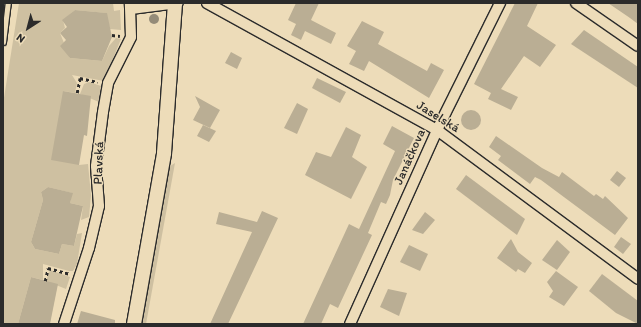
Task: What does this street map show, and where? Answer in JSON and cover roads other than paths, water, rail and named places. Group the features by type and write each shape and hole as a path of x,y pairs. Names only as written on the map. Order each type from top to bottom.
{"street":[{"path":"130,6 176,3 166,137 134,324"},
{"name":"Jaselská","path":"207,3 437,130 638,279"},
{"name":"Janáčkova","path":"350,324 437,130 500,3"},
{"path":"576,3 638,46"},
{"name":"Plavská","path":"64,324 99,206 96,166 108,83 130,37 130,6"}],"lane":[{"path":"3,42 8,3"}]}
